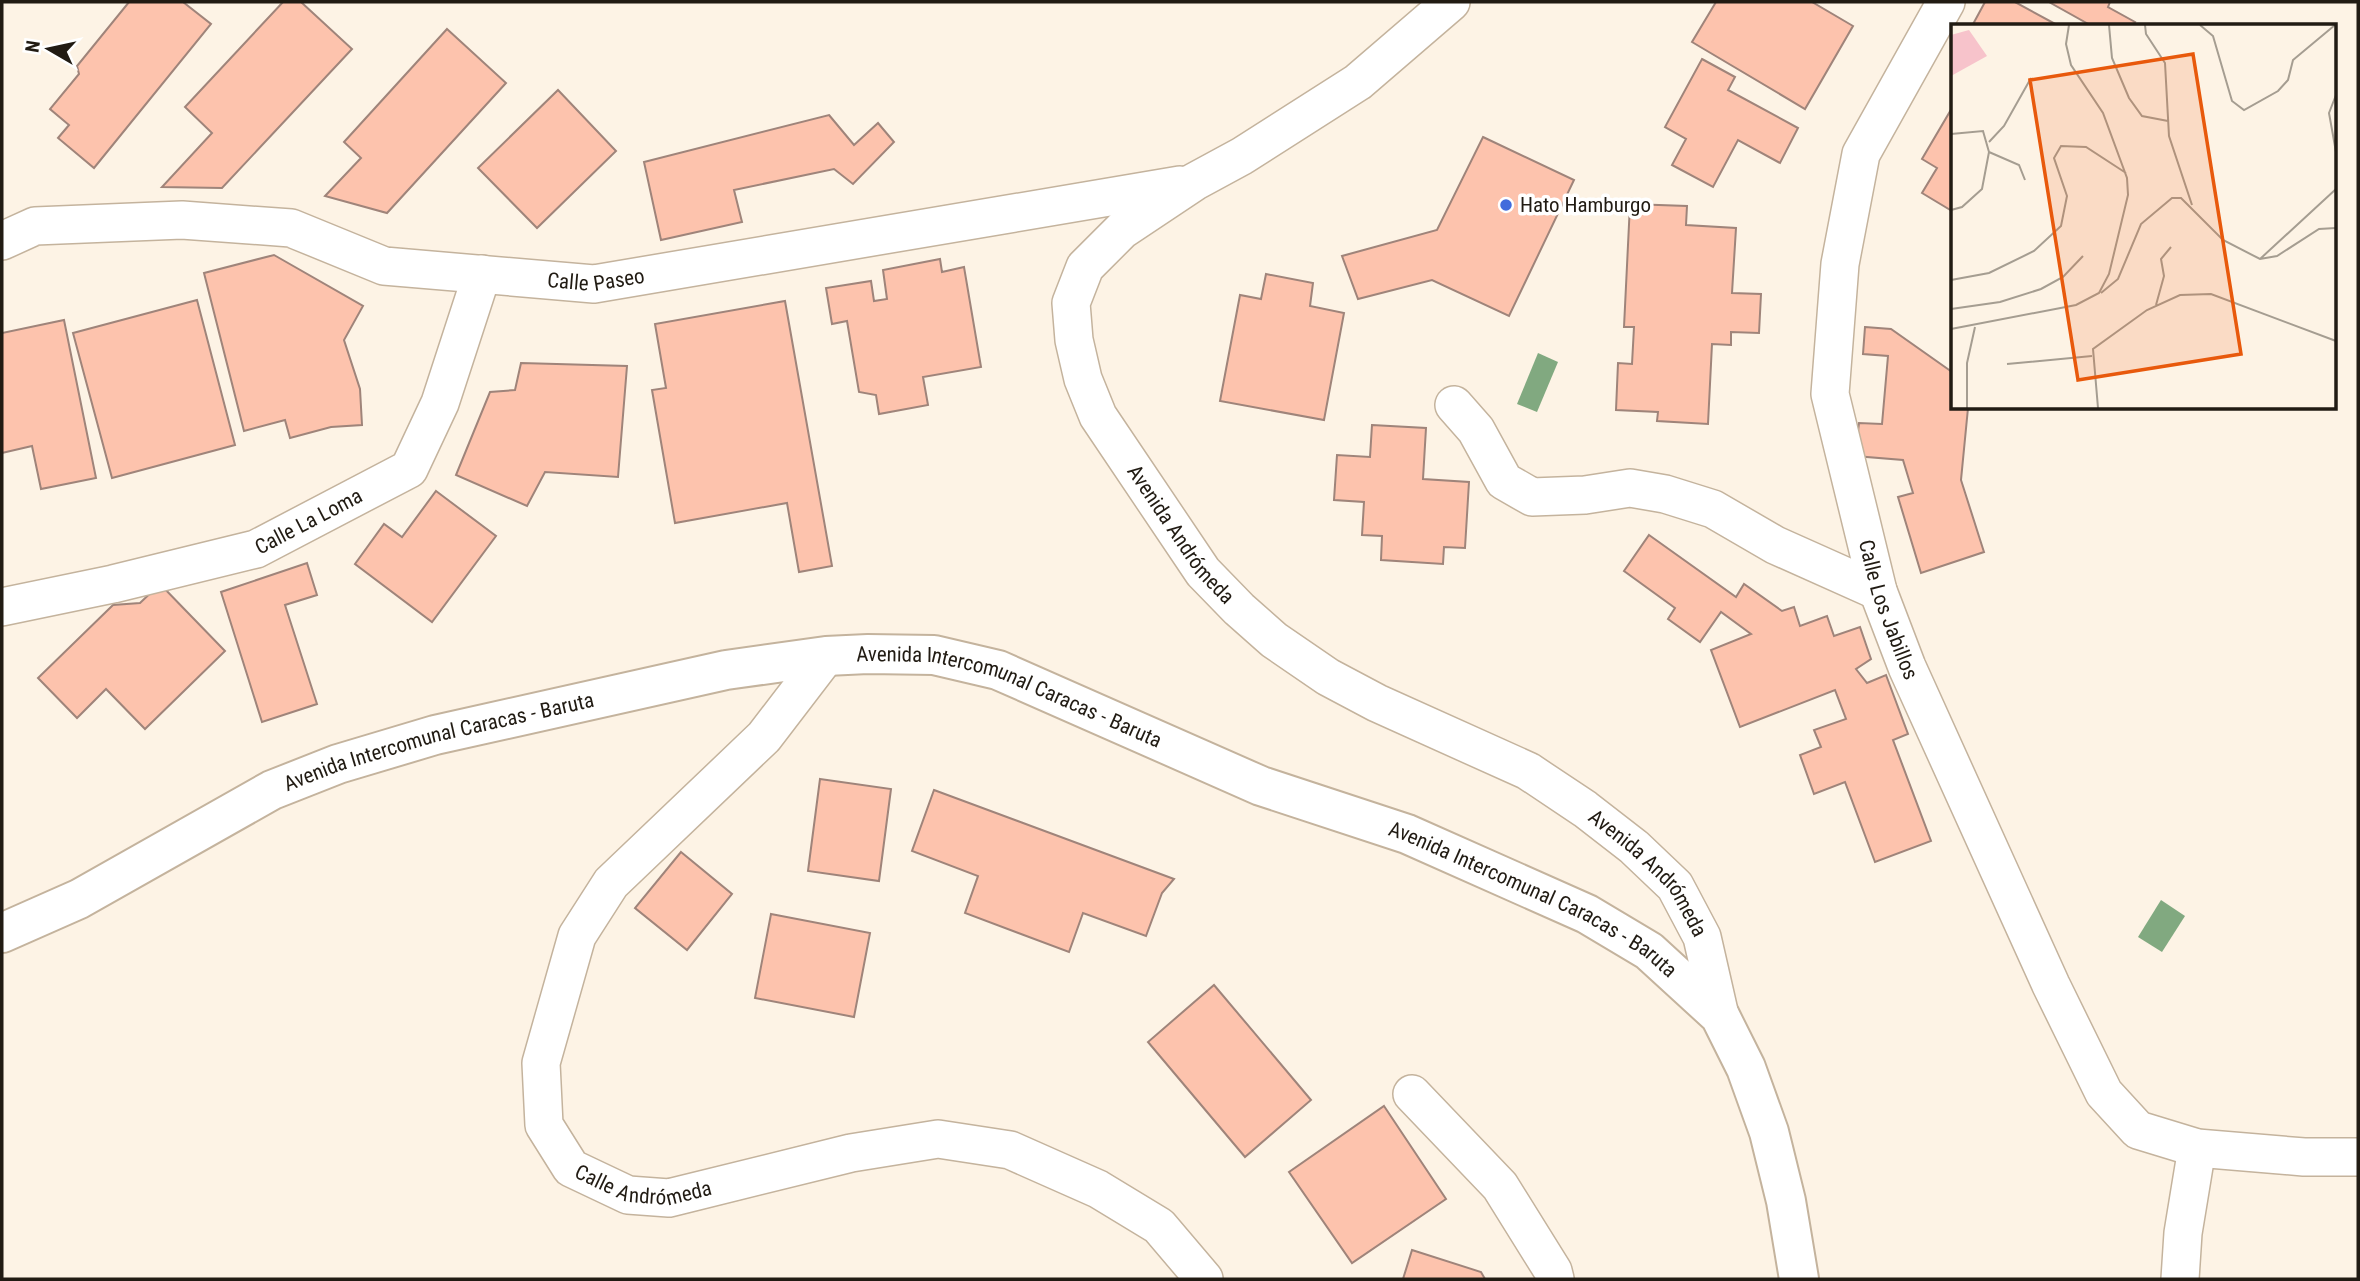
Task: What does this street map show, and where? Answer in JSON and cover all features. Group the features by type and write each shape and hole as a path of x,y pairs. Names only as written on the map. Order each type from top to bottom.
{"street":[{"name":"Avenida Andrómeda","path":"1451,2 1358,82 1242,156 1194,182 1122,230 1085,267 1070,303 1073,340 1083,379 1098,416 1203,572 1274,640 1328,677 1377,703 1528,771 1585,809 1634,847 1675,886 1702,937 1720,1016"},
{"name":"Calle Los Jabillos","path":"1947,2 1861,154 1840,264 1829,394 1878,590 1913,680 2051,985 2105,1093 2138,1130 2197,1148 2304,1157 2358,1157"},
{"name":"Calle Paseo","path":"2,241 35,226 182,220 291,228 384,266 594,284 1194,182"},
{"name":"Calle La Loma","path":"2,607 113,584 256,549 409,469 440,403 482,274"},
{"path":"1454,405 1476,430 1504,481 1531,497 1585,495 1630,488 1665,494 1713,509 1775,545 1878,590"},
{"name":"Avenida Intercomunal Caracas - Baruta","path":"2,933 79,899 272,790 338,764 435,735 726,670 826,656 934,656 998,670 1261,786 1407,834 1587,914 1650,951 1720,1016 1746,1068 1769,1132 1786,1201 1799,1279"},
{"name":"Calle Andrómeda","path":"826,656 764,737 611,883 577,936 541,1063 544,1125 571,1168 628,1195 669,1198 851,1153 938,1139 1010,1150 1098,1189 1159,1226 1204,1279"},
{"path":"1412,1094 1500,1186 1553,1271 1555,1279"},
{"path":"2180,1279 2183,1233 2197,1148"}],"shaded area":[{"path":"1538,353 1558,362 1537,412 1517,404"},
{"path":"2161,900 2185,916 2162,952 2138,937"}],"building":[{"path":"129,2 183,2 211,24 94,168 58,138 69,125 50,109 79,74 77,66"},
{"path":"283,2 301,2 352,49 222,188 162,187 212,133 185,107"},
{"path":"1716,2 1812,2 1853,26 1805,109 1692,42"},
{"path":"1985,2 2015,2 2055,24 1973,24"},
{"path":"2049,2 2110,2 2108,7 2135,22 2134,24 2088,24"},
{"path":"447,29 506,83 387,213 325,196 361,158 344,142"},
{"path":"1702,59 1735,77 1728,90 1798,128 1780,163 1738,140 1713,187 1672,165 1686,139 1665,127"},
{"path":"558,90 616,151 537,228 478,168"},
{"path":"1951,110 1951,210 1922,193 1937,168 1922,159"},
{"path":"829,115 854,145 878,123 894,142 853,184 834,169 734,190 742,222 661,240 644,162"},
{"name":"Hato Hamburgo","path":"1483,137 1574,180 1509,316 1432,280 1358,299 1342,256 1437,230"},
{"path":"1630,204 1687,206 1686,225 1736,228 1732,293 1761,294 1759,333 1731,332 1731,345 1712,344 1708,424 1657,421 1658,412 1616,410 1618,363 1632,364 1634,327 1624,327"},
{"path":"274,255 363,306 344,340 360,389 362,425 331,427 290,438 285,420 244,431 204,273"},
{"path":"940,259 942,272 964,267 981,367 923,377 928,405 879,414 876,395 859,392 847,321 832,324 826,288 871,281 874,301 887,299 883,270"},
{"path":"1266,274 1313,283 1310,306 1344,313 1324,420 1220,401 1240,295 1261,299"},
{"path":"197,300 235,445 112,478 73,333"},
{"path":"785,301 832,566 799,572 787,503 675,523 652,390 666,388 655,324"},
{"path":"64,320 96,478 41,489 32,446 2,453 2,333"},
{"path":"1865,327 1891,329 1951,371 1951,410 1968,410 1961,480 1984,552 1921,573 1898,497 1913,493 1903,460 1855,456 1859,423 1882,424 1888,356 1863,354"},
{"path":"521,363 627,366 618,477 545,472 527,506 456,475 490,392 515,390"},
{"path":"1372,425 1426,428 1423,479 1469,482 1465,548 1444,547 1443,564 1381,560 1382,536 1362,535 1364,502 1334,500 1337,455 1370,457"},
{"path":"436,491 496,536 432,622 355,564 384,524 402,537"},
{"path":"1649,535 1736,597 1744,584 1782,611 1794,607 1800,626 1827,616 1834,636 1860,627 1871,659 1856,669 1867,683 1886,675 1908,734 1893,740 1931,841 1875,862 1845,782 1814,794 1800,755 1821,747 1814,730 1846,719 1835,690 1740,727 1711,650 1751,634 1721,612 1700,642 1668,619 1675,608 1624,571"},
{"path":"307,563 317,595 285,605 317,704 262,722 221,592"},
{"path":"160,584 225,651 145,729 106,689 77,718 38,678 113,605 140,603"},
{"path":"820,779 891,789 879,881 808,871"},
{"path":"934,790 1174,879 1162,893 1146,936 1083,913 1069,952 965,913 978,876 912,851"},
{"path":"681,852 732,894 687,950 635,908"},
{"path":"771,914 870,933 854,1017 755,998"},
{"path":"1214,985 1311,1100 1245,1157 1148,1042"},
{"path":"1384,1106 1446,1199 1352,1263 1289,1172"},
{"path":"1412,1250 1481,1272 1485,1279 1403,1279"}],"place":[{"name":"Hato Hamburgo","path":"1506,205"}]}
